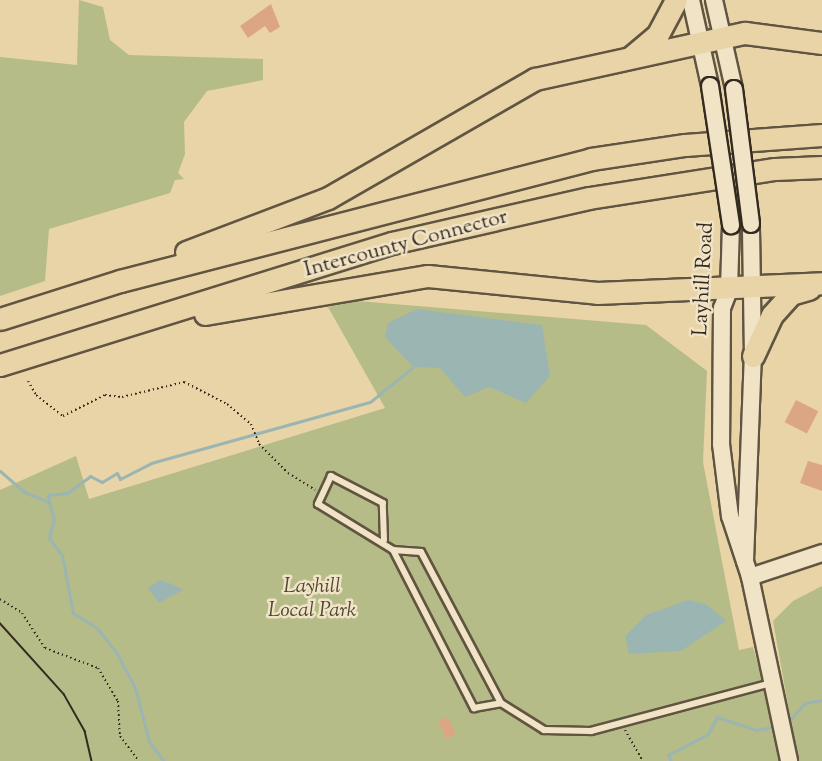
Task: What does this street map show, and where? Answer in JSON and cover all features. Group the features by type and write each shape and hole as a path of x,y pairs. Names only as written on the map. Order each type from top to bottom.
{"highway":[{"path":"625,61 658,34 676,0"},
{"path":"120,281 328,198 535,79 723,39 770,33 822,43"},
{"name":"Intercounty Connector","path":"0,319 120,281 591,159 685,145 822,135"},
{"name":"Intercounty Connector","path":"0,365 392,243 590,198 775,169 822,167"},
{"path":"110,331 396,278 597,293 729,290 822,284"},
{"path":"753,356 772,315 791,294 822,284"}],"main road":[{"name":"Layhill Road","path":"691,0 710,86 731,225 729,290 722,308 721,444 730,516 747,569 789,761"},
{"name":"Layhill Road","path":"714,0 734,89 751,224 754,288 747,569"},
{"path":"747,569 822,553"}],"lane":[{"path":"384,540 383,503 331,476 318,504 384,540 393,550 474,708 501,703"},
{"path":"393,550 421,552 501,703 544,730 624,725 772,683"}],"path":[{"path":"28,381 36,395 63,416 105,395 122,397 184,382 251,424 259,444 312,489"},
{"path":"0,598 22,613 45,648 98,668 118,701 120,736 139,761"},
{"path":"624,725 629,745 643,761"}],"green space":[{"path":"79,0 103,7 110,40 129,55 263,59 263,80 207,91 184,122 185,154 178,173 184,179 175,180 170,193 49,229 45,281 0,296 0,57 77,65"},
{"name":"Layhill Local Park","path":"358,301 646,325 707,371 703,462 739,650 753,647 785,761 0,761 0,490 76,456 89,499 385,408 328,307"},
{"path":"822,586 822,761 798,761 773,621 793,601"}],"water":[{"path":"417,309 542,325 550,376 526,403 489,387 465,397 440,368 413,367 385,337 388,323"},
{"path":"160,580 183,590 159,603 148,588"},
{"path":"688,600 706,604 726,621 681,651 629,654 625,636 646,615"}],"building":[{"path":"271,4 280,27 270,33 265,26 248,38 240,26"},
{"path":"796,400 818,411 807,434 785,422"},
{"path":"808,461 822,465 822,491 800,483"},
{"path":"448,717 456,734 446,739 438,722"}],"waterway":[{"path":"49,502 48,495 67,493 90,476 102,482 117,473 120,479 151,463 370,402 413,367"},
{"path":"0,471 24,492 49,502 54,519 49,538 62,555 73,613 97,628 116,652 135,687 149,742 164,761"},
{"path":"786,724 805,703 822,700"},
{"path":"671,761 668,755 708,734 717,717 756,730 777,726"}],"tram line":[{"path":"0,623 64,694 85,731 92,761"}]}
